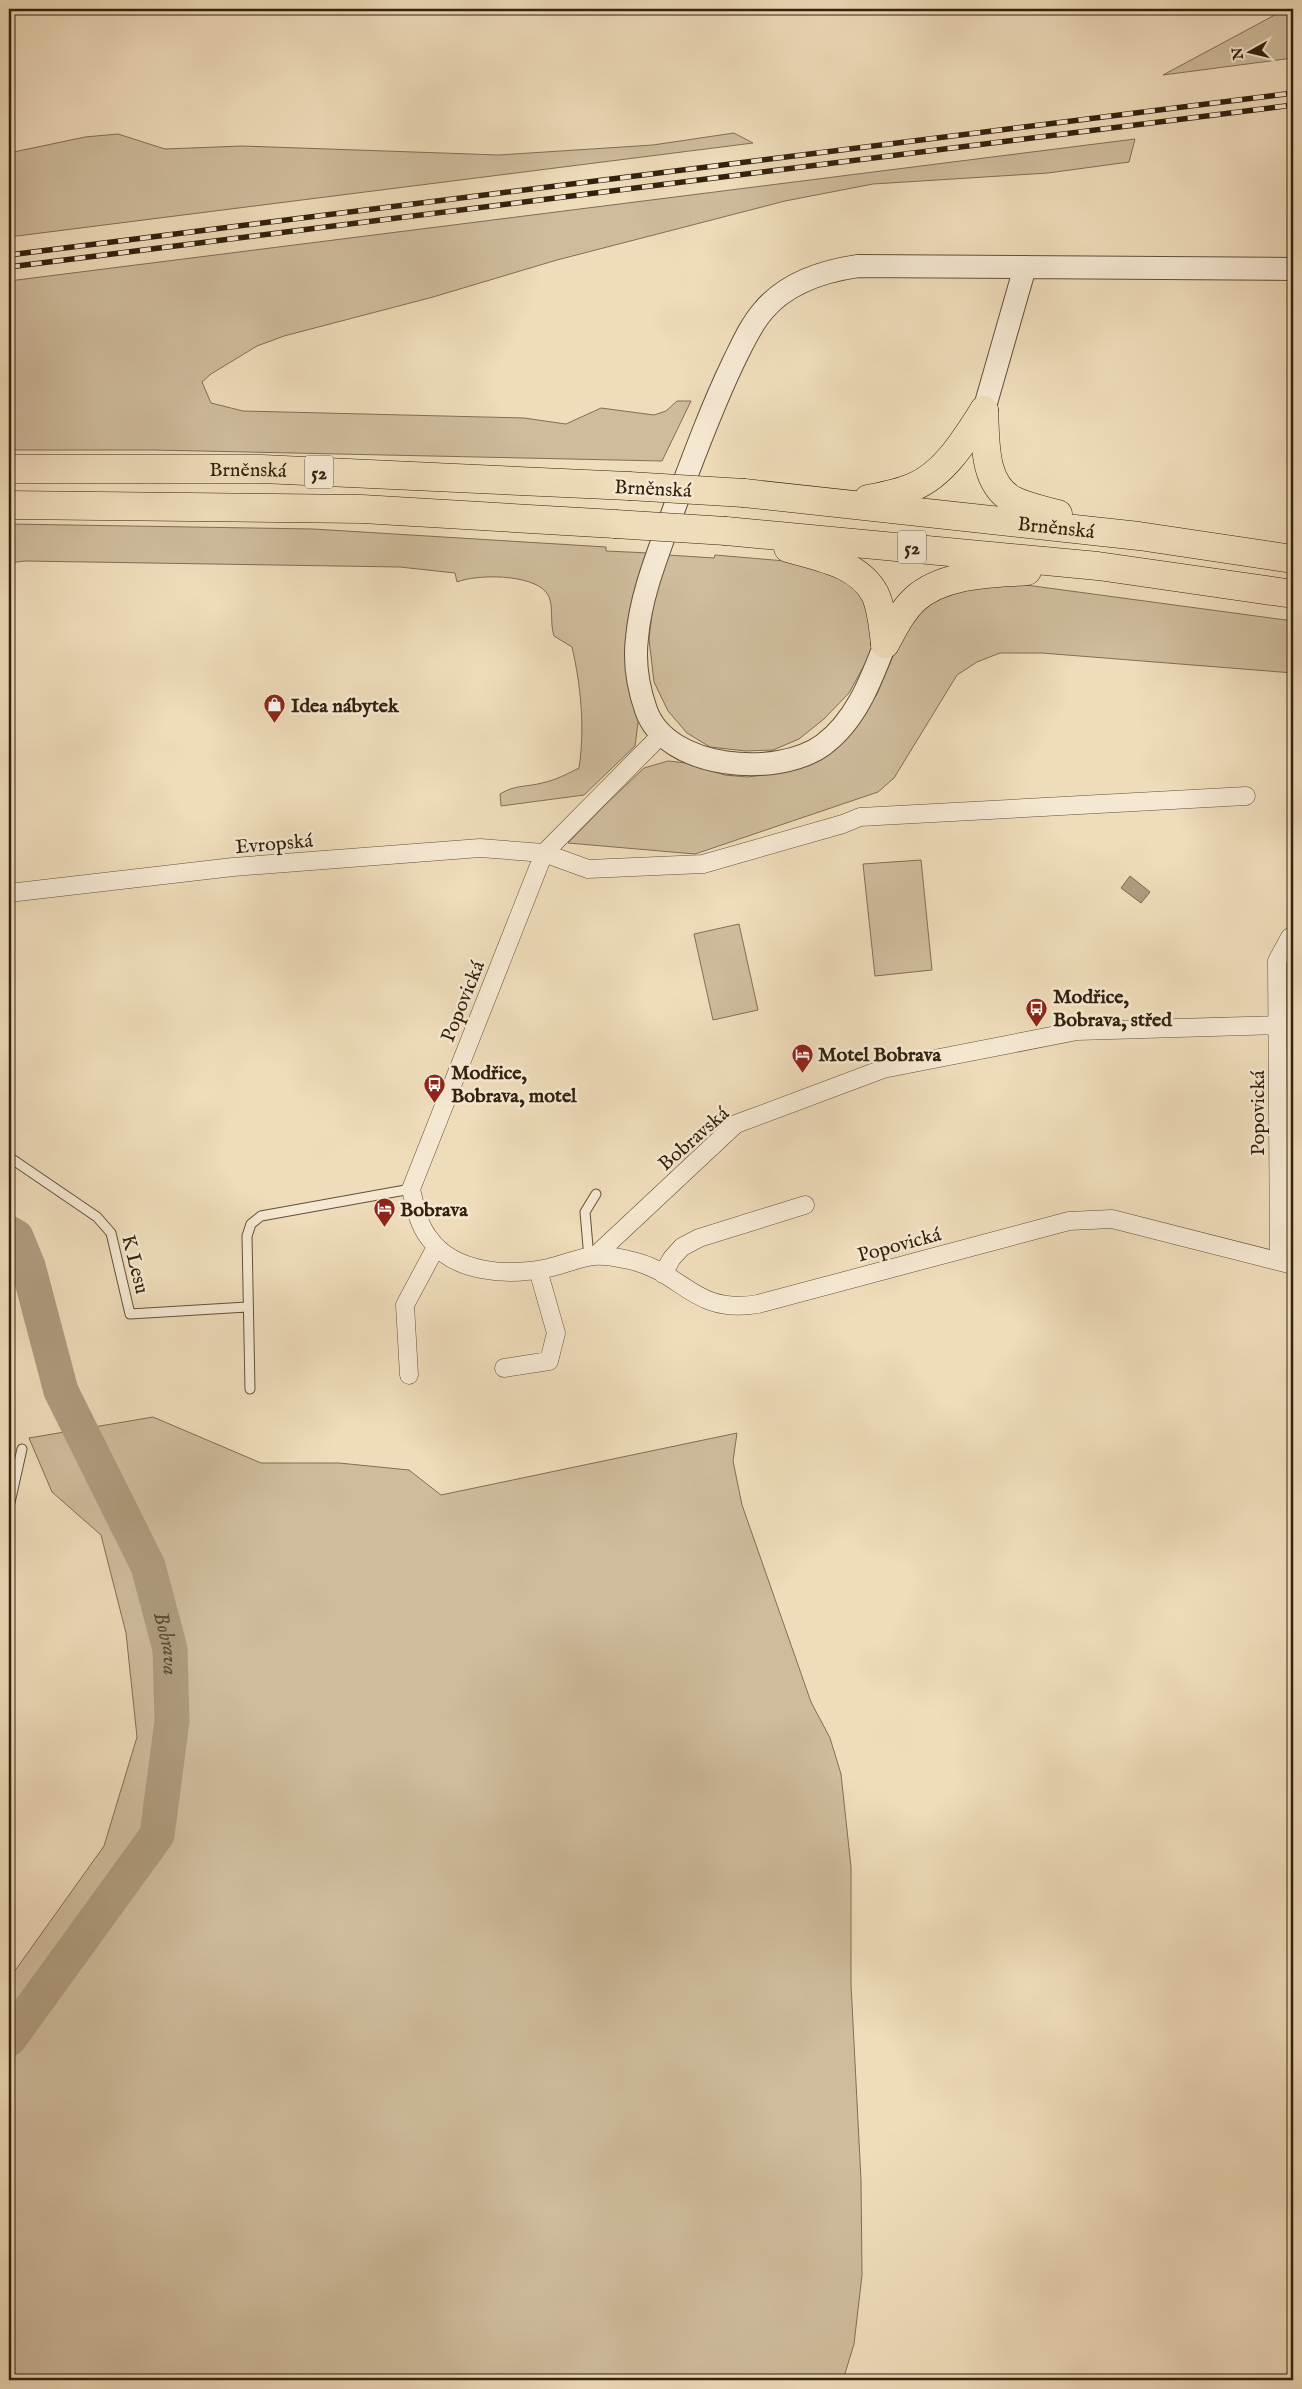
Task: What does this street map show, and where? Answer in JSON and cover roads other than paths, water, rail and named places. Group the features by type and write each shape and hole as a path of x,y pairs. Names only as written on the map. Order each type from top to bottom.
{"highway":[{"path":"847,503 893,494 923,482 962,444 984,410"},
{"path":"984,410 988,464 995,481 1006,494 1023,504 1139,536"},
{"name":"Brněnská","path":"9,469 262,469 744,492 1139,536 1293,559"},
{"name":"Brněnská","path":"9,505 362,509 726,531 1098,566 1293,594"},
{"path":"726,531 822,558 856,573 876,595 885,644"},
{"path":"885,644 899,618 910,605 927,591 944,583 979,575 1098,566"}],"street":[{"path":"885,644 867,689 845,722 823,745 802,756 773,762 733,763 684,752 661,735 647,711 637,671 636,640 645,594 690,464 720,391 743,342 764,310 789,288 820,274 858,266 1293,269"},
{"path":"984,410 1025,267"},
{"path":"661,735 544,853 588,869 703,864 843,824 860,817 1246,796"},
{"name":"Evropská","path":"9,893 232,867 480,848 544,853"},
{"name":"Popovická","path":"544,853 411,1188 420,1222 436,1247 461,1262 486,1270 502,1272 538,1270 592,1257 642,1263 709,1302 734,1307 745,1306 1069,1221 1112,1219 1286,1263 1277,1025"},
{"path":"1277,1025 1277,961 1290,937 1293,936"},
{"name":"Bobravská","path":"592,1257 736,1124 883,1069 1078,1031 1277,1025"},
{"path":"663,1274 672,1258 682,1246 699,1238 805,1205"},
{"path":"409,1375 404,1305 436,1247"},
{"path":"504,1368 549,1361 556,1332 538,1270"}],"lane":[{"name":"K Lesu","path":"9,1157 97,1217 112,1233 130,1314 247,1307"},
{"path":"250,1389 246,1236 251,1224 260,1216 411,1188"},
{"path":"592,1257 585,1212 596,1194"},
{"path":"9,1507 22,1449"}],"waterway":[{"name":"Bobrava","path":"9,1233 16,1237 28,1266 61,1391 148,1566 170,1649 172,1721 157,1835 9,2039"}],"railway":[{"path":"9,255 1293,93"},
{"path":"9,267 1293,105"}],"place":[{"name":"Idea nábytek","path":"275,724"},
{"name":"Modřice, Bobrava, střed","path":"1037,1027"},
{"name":"Motel Bobrava","path":"802,1073"},
{"name":"Modřice, Bobrava, motel","path":"435,1103"},
{"name":"Bobrava","path":"384,1228"}]}
